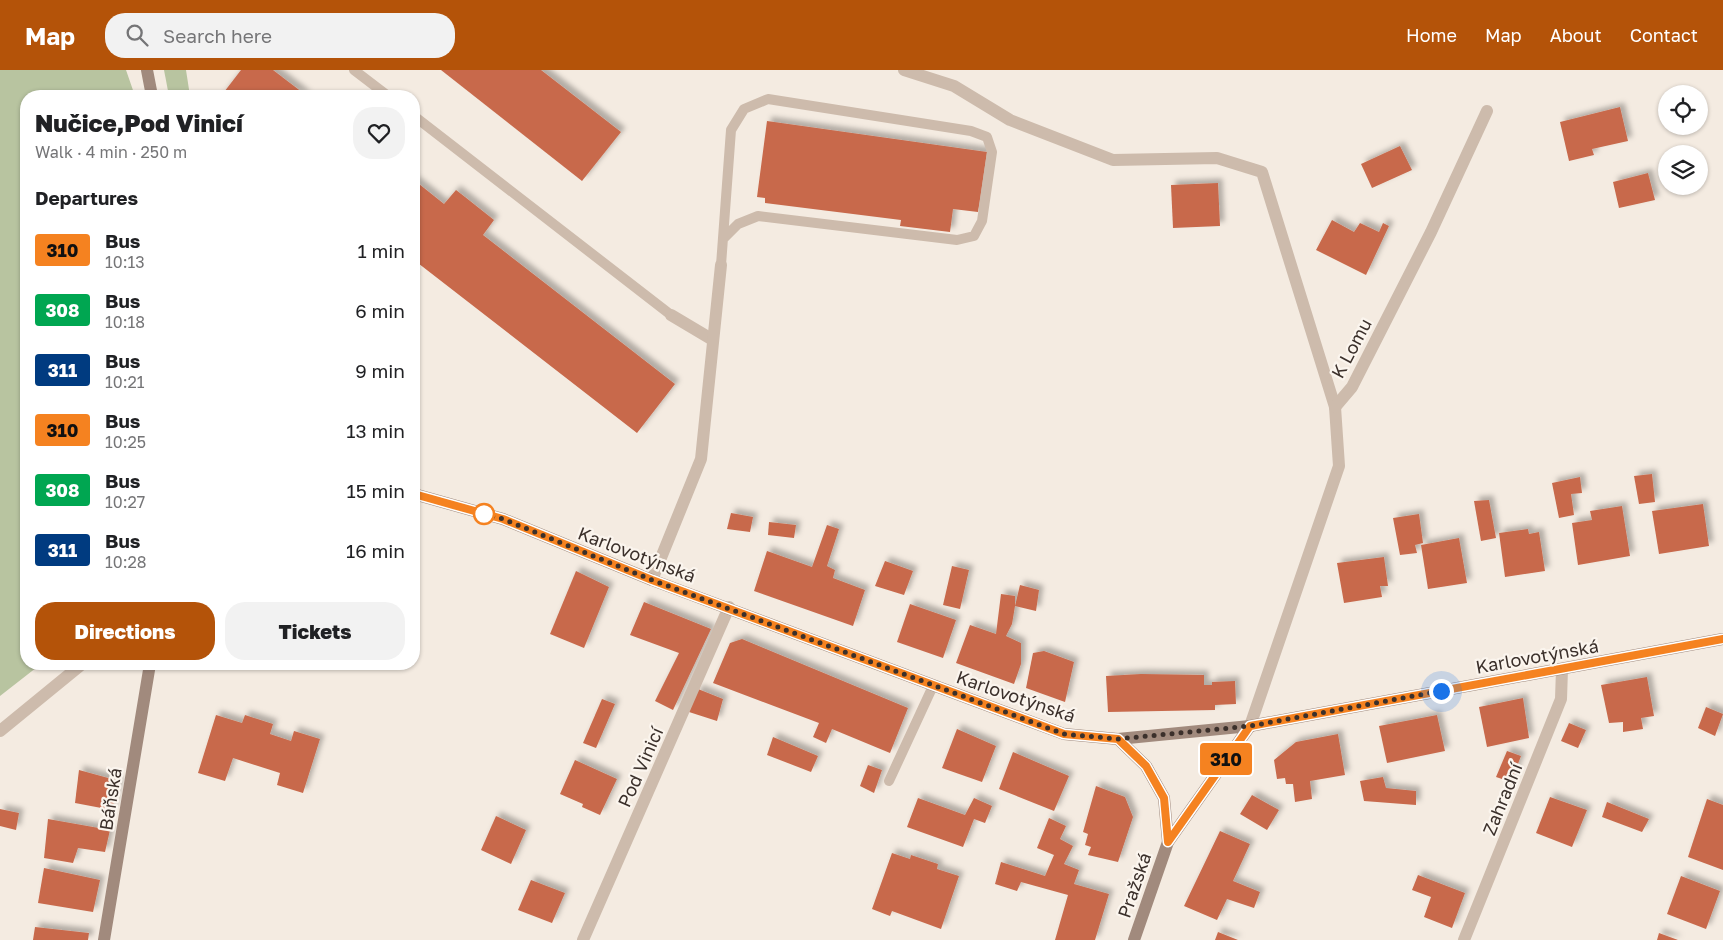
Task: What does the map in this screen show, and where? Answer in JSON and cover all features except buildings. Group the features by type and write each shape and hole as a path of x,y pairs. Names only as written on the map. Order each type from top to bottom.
{"main road":[{"path":"147,70 151,90"},
{"name":"Karlovotýnská","path":"420,496 503,519 652,580 729,607 933,686 1064,734 1118,739 1250,726 1723,639"},
{"name":"Báňská","path":"104,940 149,670"},
{"name":"Pražská","path":"1134,940 1168,842 1250,726"},
{"name":"Pražská","path":"1118,739 1146,766 1164,798 1168,842"}],"street":[{"path":"904,70 954,86 1010,120 1112,160 1217,158 1262,172 1335,407 1339,466 1250,726"},
{"name":"K Lomu","path":"1335,407 1356,378 1431,232 1487,111"},
{"path":"652,580 701,459 721,264"},
{"path":"671,315 713,340"},
{"name":"Pod Vinicí","path":"584,940 729,607"},
{"name":"Zahradní","path":"1464,940 1560,699 1562,669"},
{"path":"0,731 75,670"}],"lane":[{"path":"354,70 380,90"},
{"path":"721,264 731,130 744,109 768,99 971,131 987,137 992,152 982,221 974,236 957,240 758,216 738,224 723,239"},
{"path":"420,121 671,315"},
{"path":"889,781 933,686"}],"green space":[{"path":"0,70 126,70 133,90 20,90 20,670 33,670 0,696"},
{"path":"164,70 186,70 189,90 168,90"}],"bus line":[{"name":"310","path":"420,496 503,519 652,580 729,607 933,686 1064,734 1118,739 1146,766 1164,798 1168,842 1250,726 1723,639"}],"route":[{"path":"484,514 503,519 652,580 729,607 933,686 1064,734 1118,739 1250,726 1441,691"}]}
